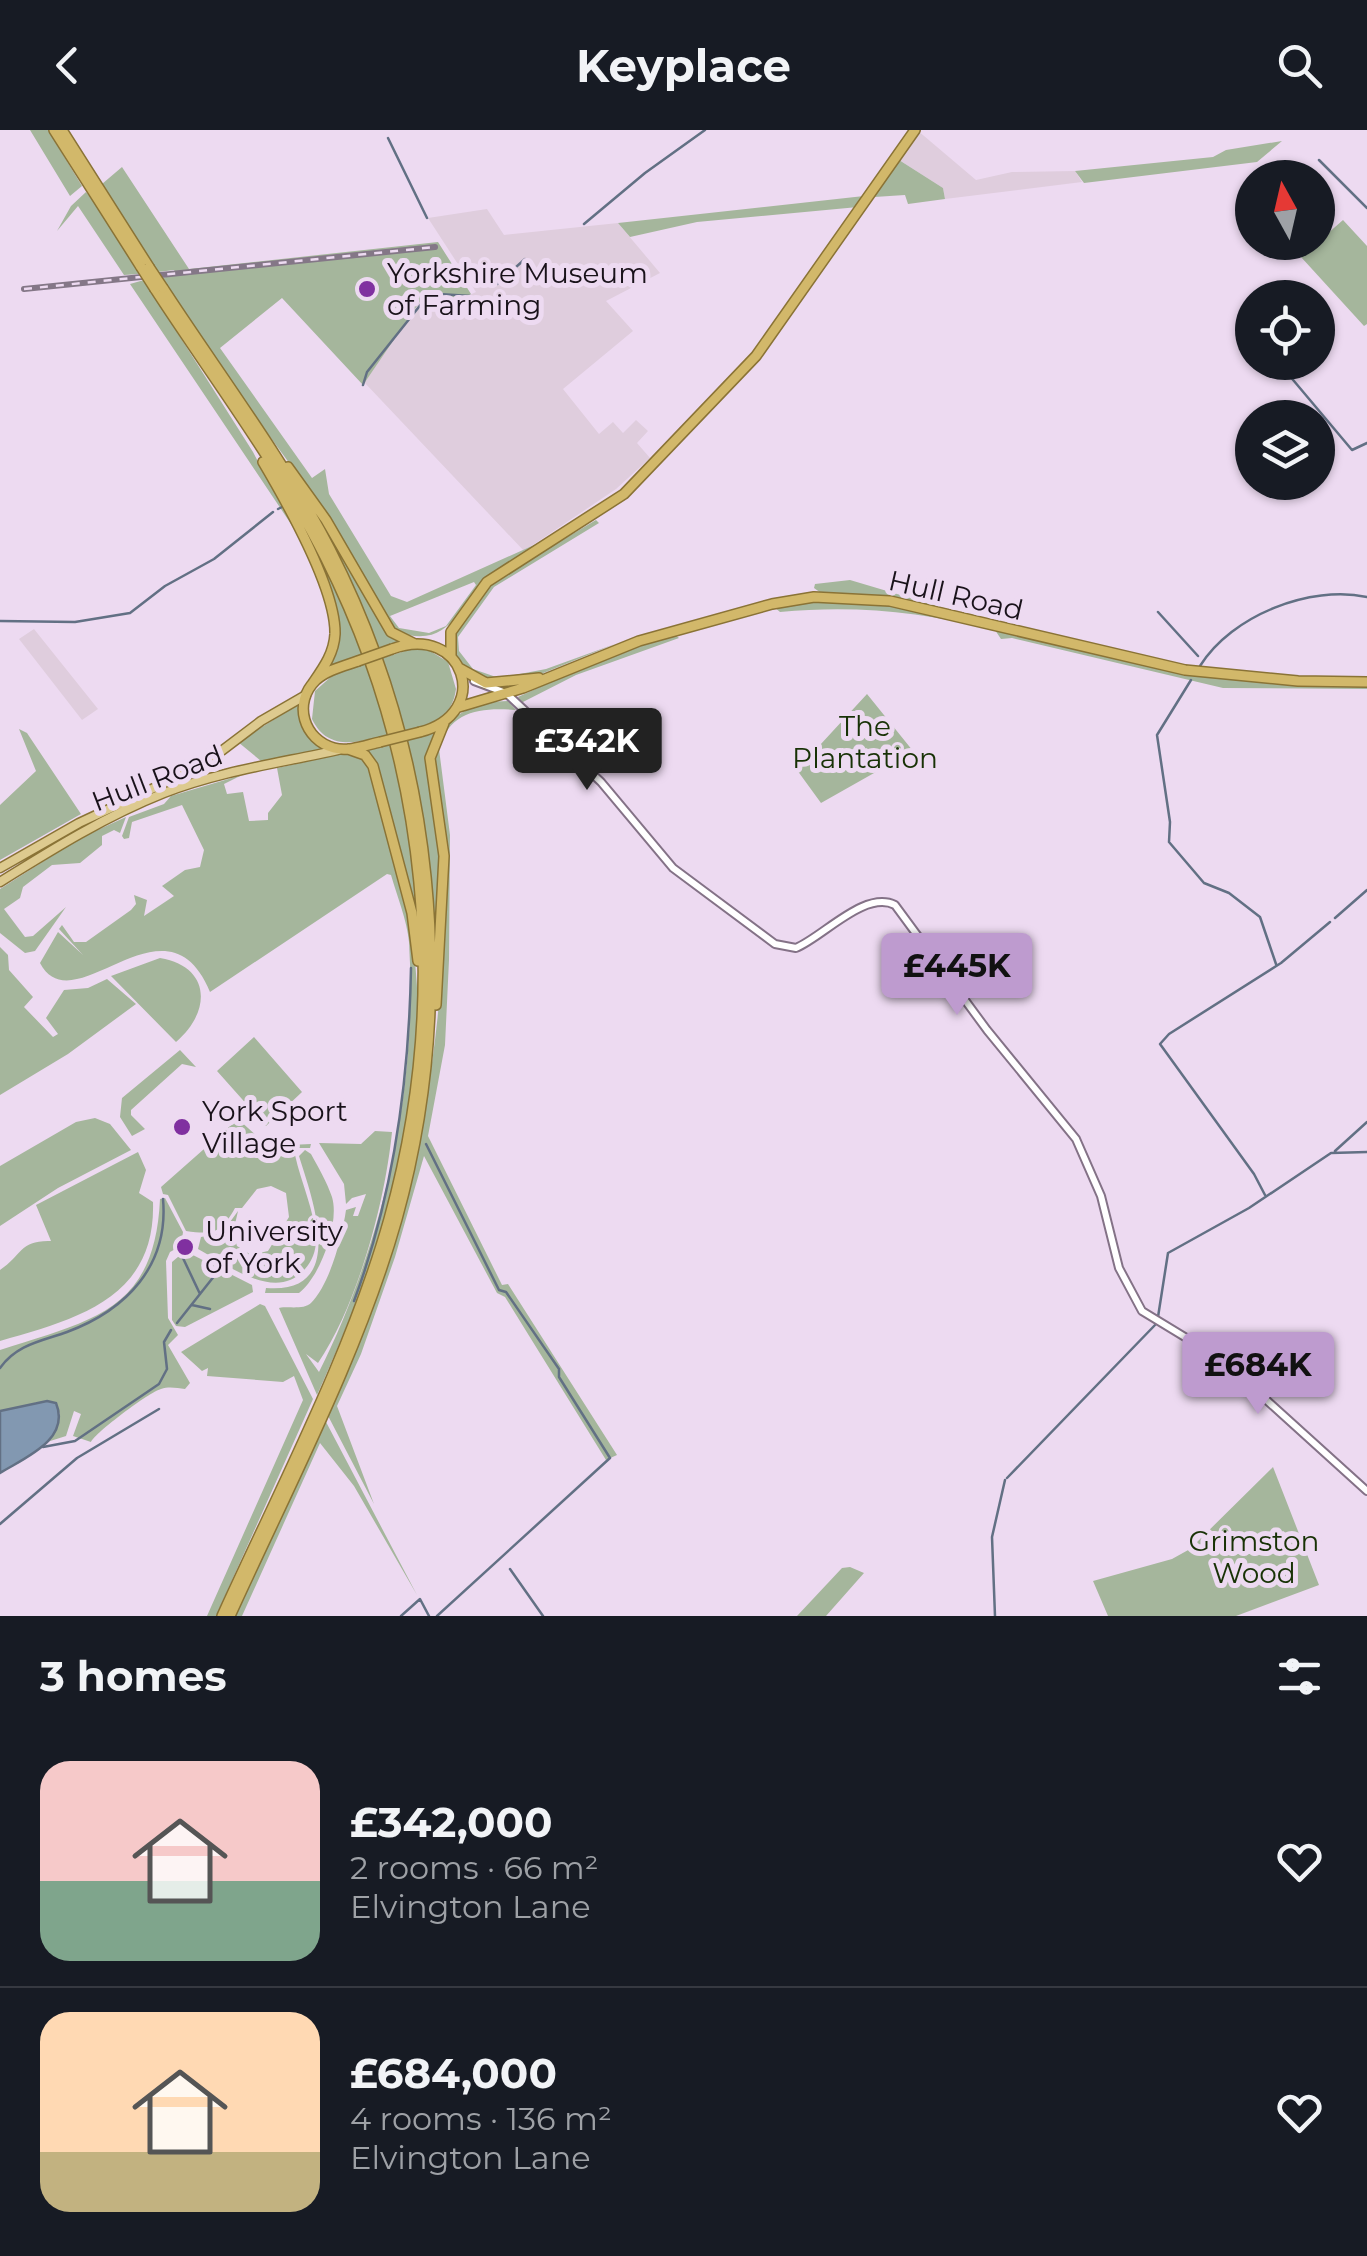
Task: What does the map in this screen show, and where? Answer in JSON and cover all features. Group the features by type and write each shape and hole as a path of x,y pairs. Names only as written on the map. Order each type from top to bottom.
{"highway":[{"path":"54,130 86,174"},
{"path":"62,130 145,267 266,443 319,529 350,592 384,678 404,748 428,896 428,1047"},
{"path":"313,683 326,673 358,661 451,632 490,580 624,494 742,372 915,130"},
{"path":"159,288 319,545 355,621 381,693 413,830 422,914 424,993 414,1102 388,1221 355,1316 222,1616"},
{"path":"233,407 300,530 332,612 334,643 306,695 303,713 309,732 319,741 365,755 374,766 412,914 424,993"},
{"path":"266,443 326,520 392,632 441,648 469,676"},
{"name":"Hull Road","path":"458,707 506,693 657,635 790,600 839,596 890,601 1185,670 1298,681 1367,682"},
{"path":"451,632 451,656"},
{"path":"230,1616 380,1272 410,1163 434,1026 444,897 441,823 430,758 444,723 458,707 463,683 458,666"},
{"name":"Hull Road","path":"469,676 491,683 544,678"},
{"path":"346,749 444,723"}],"main road":[{"path":"469,676 481,685 506,693 607,788 673,868 775,944 796,948 870,904 881,901 895,905 993,1038 1076,1139 1101,1196 1119,1268 1138,1306 1156,1322 1222,1359 1367,1491"},
{"name":"Hull Road","path":"0,868 78,824 203,765 306,695"},
{"name":"Hull Road","path":"0,882 86,830 167,792 237,771 346,749"}],"shaded area":[{"path":"917,130 976,180 1012,172 1075,171 1082,182 945,199 943,188 899,160"},
{"path":"487,209 504,235 618,223 660,273 606,301 633,331 563,389 599,434 613,422 623,433 636,420 648,431 637,443 650,458 616,489 524,551 364,382 421,300 461,299 476,292 428,218"},
{"path":"34,629 98,709 82,720 19,639"}],"green space":[{"path":"30,130 48,130 82,186 70,196"},
{"path":"1282,141 1259,160 1235,160 1235,165 1084,183 1075,171 1213,157 1226,150"},
{"path":"899,160 943,188 945,199 908,204 905,195 874,197"},
{"path":"122,167 189,269 438,242 471,294 461,299 421,300 363,385 282,298 220,348 312,478 325,469 329,494 391,596 407,602 543,541 490,577 478,588 451,622 442,630 430,635 415,636 396,632 320,505 232,385 161,278 177,275 174,270 158,272 102,184","holes":["474,582 476,585 446,626 429,633 399,628 390,616"]},
{"path":"86,192 139,274 124,275 78,206 57,231 71,206"},
{"path":"864,196 858,207 697,222 630,237 618,223"},
{"path":"1343,220 1367,246 1364,326 1335,294 1335,280 1322,280 1304,260 1335,260 1335,227"},
{"path":"144,280 253,452 293,527 130,284"},
{"path":"301,489 339,545 387,630 398,642 377,650"},
{"path":"291,502 323,559 365,655 328,668 338,629"},
{"path":"596,520 599,523 494,587 458,637 459,651 473,669 499,678 546,669 615,644 531,678 487,682 463,669 453,653 456,631 492,582"},
{"path":"850,580 961,613 885,597 821,593 814,588 815,584"},
{"path":"826,599 922,611 1207,676 1367,684 1367,689 1223,688 1012,638 1001,639 995,630 941,619 862,610 780,612 773,606"},
{"path":"674,634 679,638 576,675 521,703 518,697 621,650"},
{"path":"414,648 427,649 448,662 456,689 445,714 404,732 380,659"},
{"path":"368,663 390,734 346,742 327,737 312,719 315,691 333,675"},
{"name":"The Plantation","path":"867,694 913,751 821,803 797,770"},
{"path":"508,701 516,710 491,709 459,719 444,736 439,749 450,835 449,960 445,1045 428,1136 502,1285 508,1284 617,1455 606,1460 505,1297 497,1293 424,1156 395,1257 361,1354 337,1406 374,1504 325,1410 401,1195 432,1063 444,902 435,746 458,715 487,703"},
{"path":"302,702 301,709 327,749 261,761 238,742"},
{"path":"19,729 27,733 81,814 0,860 0,805 36,771"},
{"path":"435,733 428,757 441,852 435,955 405,740"},
{"path":"392,743 414,853 421,954 376,764 362,749"},
{"path":"341,754 361,757 371,768 407,907 418,1011 408,1124 396,1180 361,1290 317,1395 279,1308 304,1306 318,1295 334,1260 346,1210 356,1207 353,1216 358,1216 366,1194 346,1204 344,1184 319,1143 361,1144 375,1131 392,1132 376,1220 357,1282 318,1363 306,1354 319,1372 342,1322 362,1270 392,1163 402,1108 408,1052 409,942 391,875 387,874 210,992 191,963 170,952 146,953 75,980 55,978 40,963 58,932 83,955 59,929 62,925 74,942 86,942 131,910 136,904 134,895 147,900 144,916 174,896 162,886 185,870 200,867 204,850 182,805 132,822 129,838 124,839 129,817 164,804 171,796 242,775 224,784 227,794 243,792 249,821 268,820 268,813 282,795 277,768"},
{"path":"126,817 120,833 114,830 102,836 102,845 80,863 52,865 23,887 20,898 4,909 25,937 33,936 66,907 35,951 25,953 0,933 0,889 80,838"},
{"path":"0,947 8,955 9,970 33,997 24,1007 53,1037 58,1034 46,1018 64,990 88,988 107,979 136,1004 68,1054 0,1095"},
{"path":"160,958 189,971 201,992 196,1017 176,1042 111,976"},
{"path":"254,1037 302,1092 266,1126 217,1071"},
{"path":"180,1050 196,1067 182,1064 131,1110 145,1129 132,1136 120,1117 122,1098"},
{"path":"95,1118 110,1124 131,1150 58,1188 0,1226 0,1166 76,1122"},
{"path":"238,1119 268,1146 311,1144 310,1148 299,1148 295,1155 313,1218 316,1244 310,1263 293,1279 266,1282 252,1278 198,1249 201,1237 222,1233 238,1211 233,1233 237,1246 251,1255 268,1251 289,1217 286,1193 271,1186 257,1189 221,1227 204,1233 186,1231 168,1195 163,1194 161,1187"},
{"path":"305,1150 311,1154 332,1197 331,1235 314,1275 299,1293 265,1293 266,1288 292,1286 308,1276 316,1260 316,1218 299,1156"},
{"path":"138,1152 146,1170 139,1193 153,1202 150,1235 141,1262 126,1283 83,1313 0,1341 0,1270 27,1246 51,1241 36,1205"},
{"path":"165,1198 183,1232 181,1246 170,1252 166,1261 168,1318 178,1335 168,1345 190,1383 185,1389 155,1392 91,1442 73,1436 81,1414 74,1411 66,1436 47,1442 60,1413 39,1402 0,1411 0,1350 90,1319 132,1288 146,1266 156,1236 160,1199"},
{"path":"185,1251 252,1285 253,1292 185,1327 176,1326 172,1320 172,1262"},
{"path":"260,1304 265,1306 313,1399 216,1616 207,1616 303,1400 294,1376 283,1382 207,1376 208,1368 202,1371 181,1352"},
{"path":"325,1420 417,1595 354,1486 320,1443 242,1616 234,1616"},
{"name":"Grimston Wood","path":"1273,1467 1319,1585 1236,1616 1108,1616 1093,1581 1172,1559 1190,1549"},
{"path":"842,1568 864,1573 826,1616 797,1616"}],"water":[{"path":"47,1401 56,1403 59,1416 51,1437 0,1473 0,1411"}],"waterway":[{"path":"584,224 705,130"},
{"path":"388,138 427,218"},
{"path":"1335,176 1367,208"},
{"path":"497,284 525,259"},
{"path":"363,385 367,372 426,298 439,294 470,296"},
{"path":"1293,380 1352,450 1367,443"},
{"path":"278,509 282,507"},
{"path":"0,621 75,622 130,613 165,586 214,559 273,512"},
{"path":"1200,666 1232,632 1274,608 1321,596 1367,597"},
{"path":"1158,612 1198,656"},
{"path":"1191,680 1157,735 1170,822 1169,842 1204,883 1229,893 1260,917 1276,964"},
{"path":"1335,918 1367,890"},
{"path":"1265,1195 1160,1044 1169,1034 1281,963 1330,922"},
{"path":"354,1301 379,1220 397,1137 407,1053 411,968"},
{"path":"1335,1151 1367,1122"},
{"path":"426,1144 499,1290 506,1292 559,1369 559,1377 610,1458 437,1616"},
{"path":"1158,1317 1168,1253 1249,1208 1331,1153 1367,1152"},
{"path":"0,1368 22,1348 88,1323 125,1298 151,1265 159,1245 163,1199"},
{"path":"182,1256 200,1294"},
{"path":"177,1323 219,1270"},
{"path":"192,1305 210,1309"},
{"path":"1007,1478 1156,1324"},
{"path":"43,1447 75,1441 159,1384 167,1369 164,1342 171,1330"},
{"path":"0,1524 77,1458 159,1409"},
{"path":"995,1616 992,1537 1005,1480"},
{"path":"510,1569 543,1616"},
{"path":"401,1616 420,1599 429,1616"}],"railway":[{"path":"24,289 435,247"}],"place":[{"name":"Yorkshire Museum of Farming","path":"367,289"},
{"name":"York Sport Village","path":"182,1127"},
{"name":"University of York","path":"185,1247"}]}
